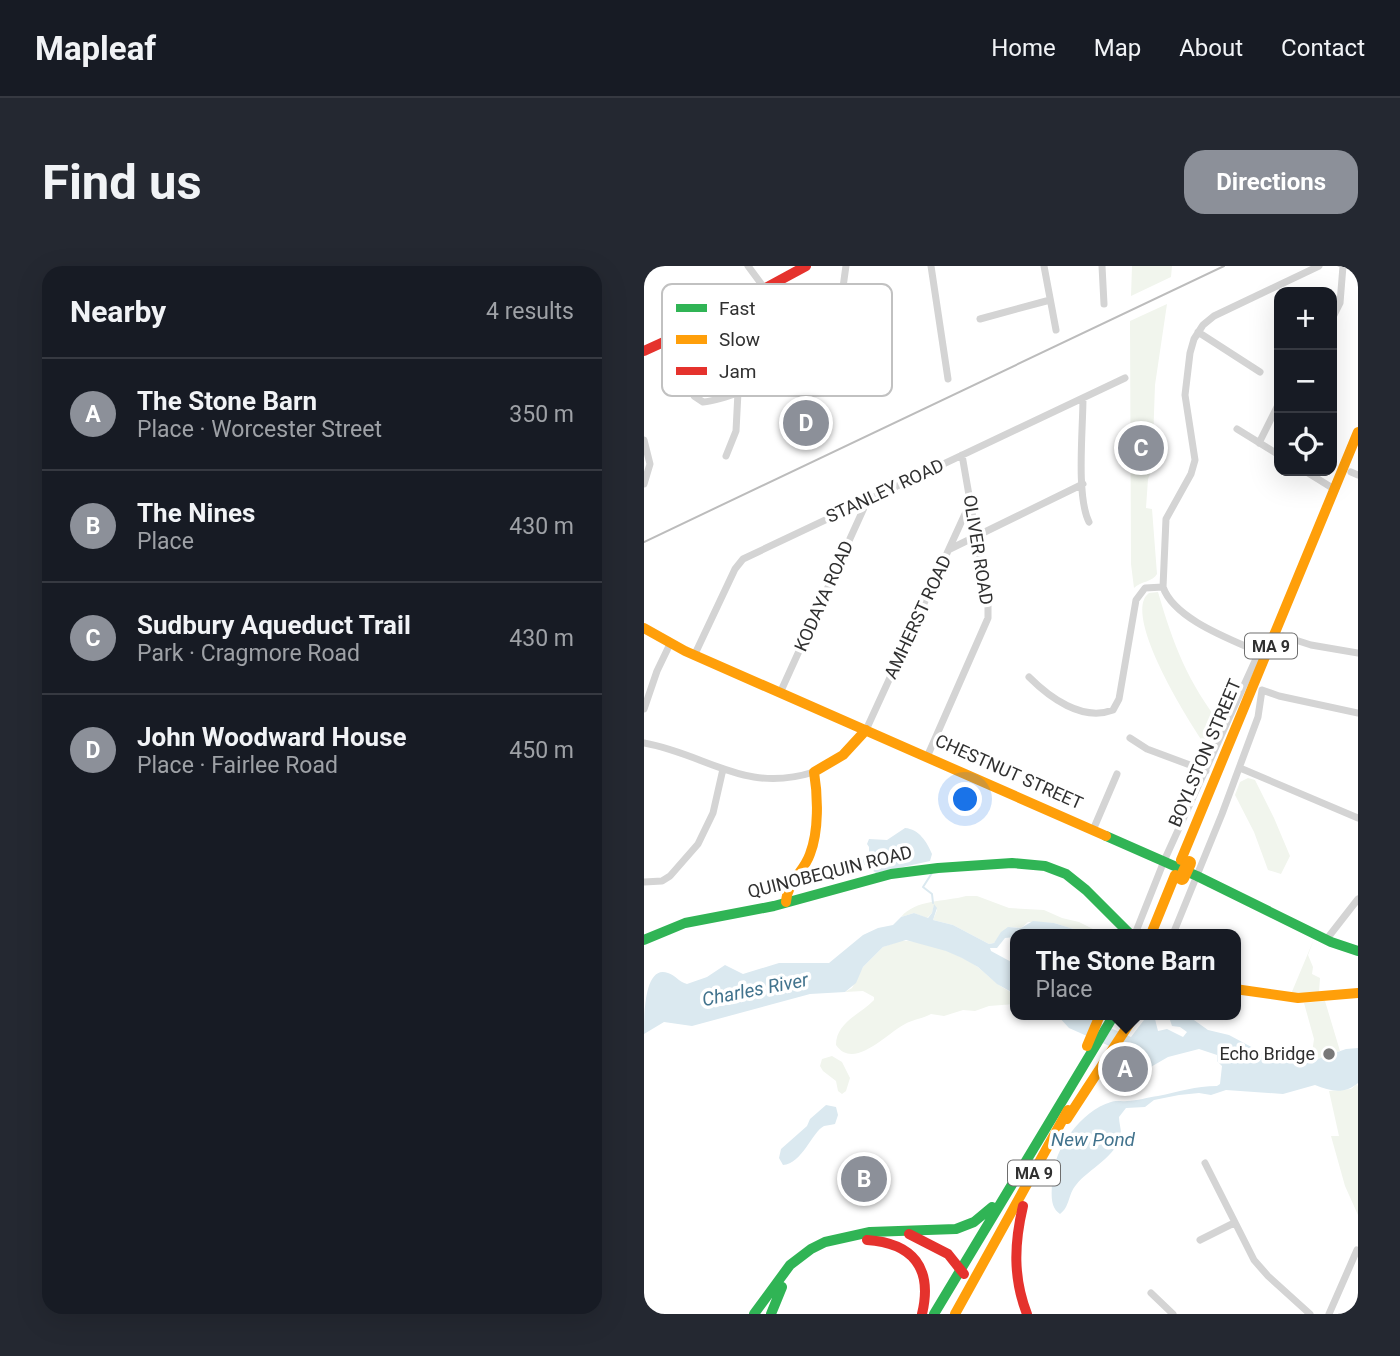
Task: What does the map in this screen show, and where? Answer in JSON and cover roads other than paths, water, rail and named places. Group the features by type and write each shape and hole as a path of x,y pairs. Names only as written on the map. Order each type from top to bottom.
{"main road":[{"path":"774,284 806,266"},
{"path":"644,351 662,343"},
{"name":"BOYLSTON STREET","path":"1185,870 1296,581 1358,432"},
{"name":"BOYLSTON STREET","path":"1157,929 1185,870 1355,473 1358,455"},
{"name":"CHESTNUT STREET","path":"644,628 694,656 1185,870 1326,940 1358,951"},
{"path":"786,902 786,891 804,865 812,845 816,785 814,772 839,758 866,730"},
{"name":"QUINOBEQUIN ROAD","path":"644,940 687,922 752,911 862,881 929,867 1027,863 1053,869 1075,879 1125,929"},
{"path":"1241,990 1292,998 1358,993"},
{"name":"MA 9","path":"955,1314 1026,1175 1100,1047 1112,1020"},
{"name":"MA 9","path":"934,1314 1003,1196 1026,1175 1086,1094 1100,1047"},
{"path":"1026,1175 1014,1258 1017,1282 1027,1314"},
{"path":"754,1314 782,1273 817,1245 837,1236 859,1231 944,1231 962,1228 982,1216 1003,1196"},
{"path":"901,1231 939,1248 954,1258 965,1278 965,1298"},
{"path":"771,1314 779,1291 791,1275 807,1261 838,1245 869,1240 894,1243 916,1260 927,1289 922,1314"}],"street":[{"path":"748,266 761,284"},
{"path":"843,284 846,266"},
{"path":"931,266 948,379"},
{"path":"1044,266 1056,330"},
{"path":"1102,266 1104,304"},
{"path":"1259,652 1217,633 1180,611 1166,596 1163,587 1166,519 1191,474 1195,460 1187,417 1186,385 1190,353 1198,332 1214,316 1319,266"},
{"path":"1337,309 1340,303 1343,266"},
{"path":"980,319 1050,300"},
{"path":"1198,332 1260,372"},
{"name":"STANLEY ROAD","path":"694,656 738,564 749,556 1125,378"},
{"path":"695,396 703,402 728,396"},
{"path":"726,456 736,431 738,396"},
{"path":"1083,398 1083,484 1089,522"},
{"path":"1259,443 1274,413"},
{"path":"1237,429 1274,452"},
{"path":"644,440 649,464 644,484"},
{"name":"OLIVER ROAD","path":"927,757 987,623 988,604 962,455"},
{"path":"1313,476 1334,489"},
{"path":"949,549 1083,484"},
{"name":"KODAYA ROAD","path":"780,694 868,499"},
{"name":"AMHERST ROAD","path":"866,730 970,503"},
{"path":"1134,929 1259,652 1296,581"},
{"path":"1029,677 1048,696 1072,707 1100,713 1112,710 1119,699 1136,600 1145,589 1163,587"},
{"path":"1283,636 1311,645 1358,653"},
{"path":"644,709 670,644"},
{"path":"1174,929 1185,870 1240,768 1260,712 1262,690 1285,698 1358,713"},
{"path":"1129,738 1142,747 1206,771"},
{"path":"644,743 675,750 742,776 767,780 785,779 814,772"},
{"path":"1240,768 1358,818"},
{"path":"644,882 662,881 681,866 702,837 713,813 723,769"},
{"path":"1093,830 1117,774"},
{"path":"1326,940 1358,899"},
{"path":"1205,1163 1260,1269 1310,1314"},
{"path":"1200,1240 1234,1223"},
{"path":"1329,1314 1357,1250"},
{"path":"1151,1293 1173,1314"}],"water":[{"path":"905,828 914,831 925,841 932,854 930,861 876,873 865,865 857,864 858,859 869,855 869,839 887,840"},
{"name":"Charles River","path":"934,904 937,908 933,920 953,925 989,944 994,943 1008,927 1021,928 1033,921 1074,929 1010,929 1010,938 1005,938 997,948 990,948 1010,961 1010,991 962,958 906,940 883,947 863,967 856,983 845,992 810,994 692,1026 664,1022 644,1034 647,993 654,976 660,972 668,973 687,984 707,977 725,965 743,974 779,963 829,963 863,935 893,925 901,917 914,913 928,918"},
{"name":"New Pond","path":"1062,1020 1092,1020 1131,1037 1144,1020 1155,1020 1158,1031 1167,1029 1183,1037 1187,1032 1172,1026 1170,1020 1194,1020 1208,1030 1229,1035 1272,1058 1287,1056 1297,1060 1315,1060 1346,1049 1358,1048 1358,1083 1342,1090 1315,1085 1283,1094 1226,1090 1211,1095 1179,1095 1154,1100 1145,1107 1126,1108 1119,1117 1119,1142 1109,1156 1076,1185 1066,1208 1060,1214 1056,1211 1052,1199 1054,1168 1071,1132 1089,1113 1113,1101 1135,1100 1217,1086 1220,1084 1222,1066 1217,1061 1217,1055 1199,1049 1168,1057 1149,1068 1133,1054 1069,1028"},
{"path":"826,1105 836,1107 838,1115 835,1124 820,1129 796,1159 783,1165 779,1158 781,1149"}],"waterway":[{"path":"932,873 923,887 932,894 933,903"}],"tram line":[{"path":"644,542 1224,266"}],"place":[{"name":"John Woodward House","path":"806,423"},
{"name":"Sudbury Aqueduct Trail","path":"1141,448"},
{"name":"Echo Bridge","path":"1329,1054"},
{"name":"The Stone Barn","path":"1125,1069"},
{"name":"The Nines","path":"864,1179"}]}
